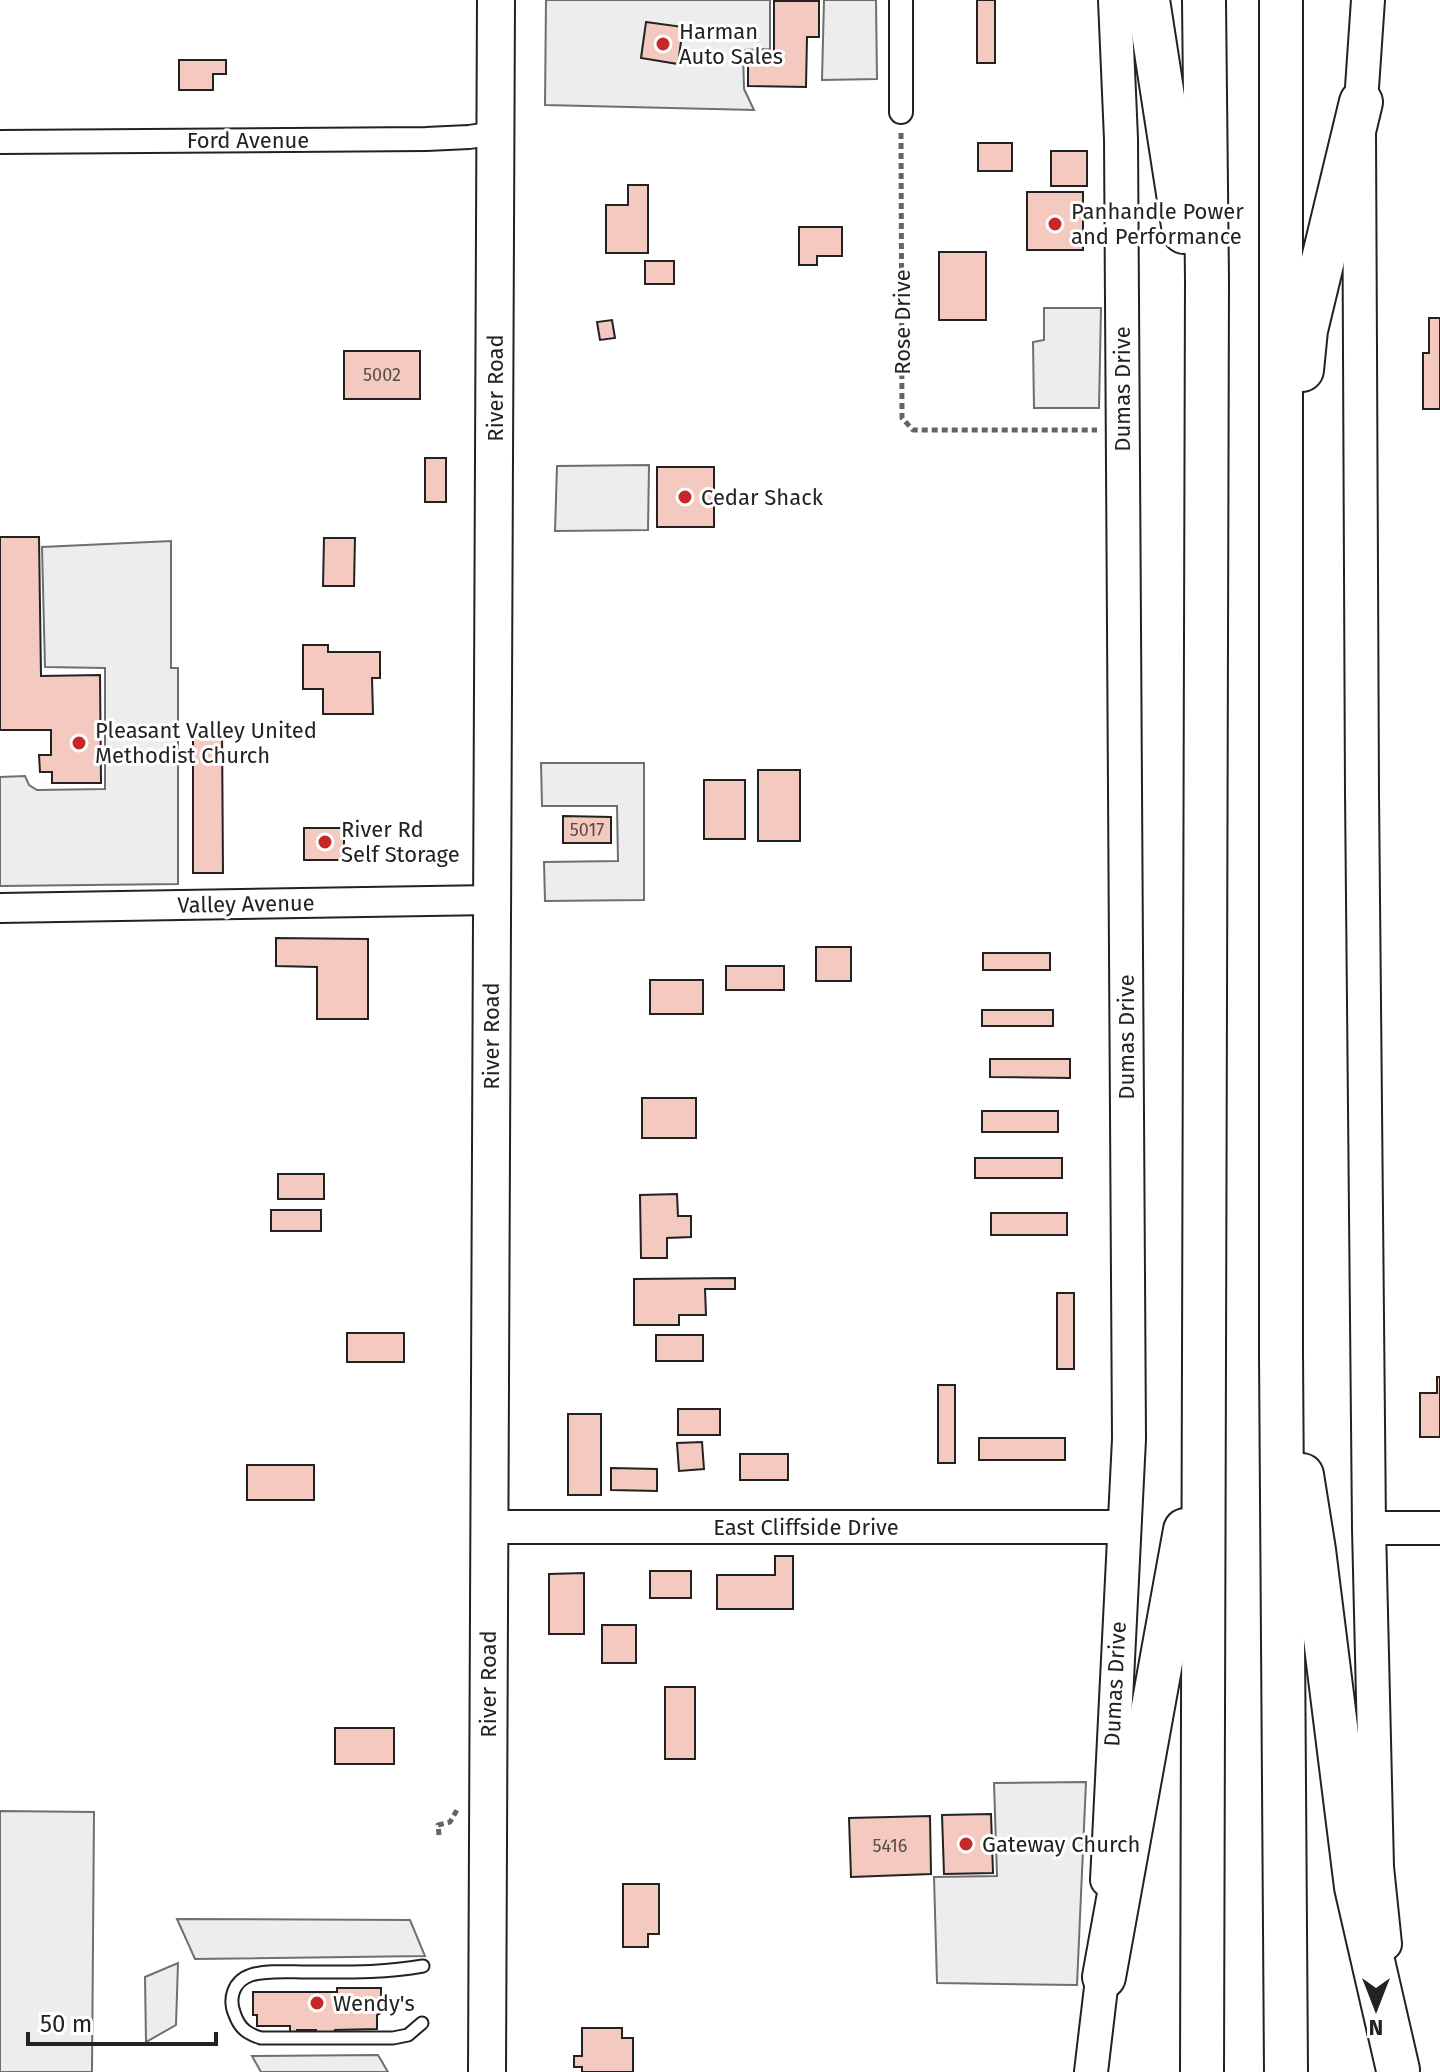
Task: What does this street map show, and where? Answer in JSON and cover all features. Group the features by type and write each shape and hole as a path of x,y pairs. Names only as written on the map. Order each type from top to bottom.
{"highway":[{"path":"1148,0 1206,391"},
{"path":"1202,2072 1204,0"},
{"path":"1281,0 1281,1354 1286,2072"},
{"path":"1280,630 1306,330 1361,102"},
{"path":"1281,1354 1313,1540 1356,1887 1398,2071"},
{"path":"1104,1977 1203,1435"}],"main road":[{"name":"River Road","path":"487,2072 496,0"},
{"name":"Dumas Drive","path":"1091,2072 1104,1977 1129,1423 1121,139 1115,0"},
{"path":"1368,0 1361,102 1369,1528 1377,1867 1398,2071"},
{"name":"East Cliffside Drive","path":"489,1527 1124,1527"},
{"path":"1369,1528 1440,1528"}],"street":[{"path":"901,0 901,112"},
{"name":"Ford Avenue","path":"0,142 426,139 496,133"},
{"name":"Valley Avenue","path":"0,908 492,900"}],"lane":[{"path":"422,2023 408,2035 393,2038 261,2038 246,2033 239,2024 233,2012 232,1995 237,1983 251,1975 274,1972 390,1972 423,1966"}],"path":[{"name":"Rose Drive","path":"901,112 902,418 913,430 1122,430"}],"shaded area":[{"path":"546,0 770,0 770,49 743,50 744,89 754,110 545,105"},
{"path":"824,0 876,0 877,79 822,80"},
{"path":"1044,308 1101,308 1099,408 1034,408 1033,342 1044,340"},
{"path":"649,465 648,530 555,531 557,466"},
{"path":"171,541 171,668 178,668 178,884 0,886 0,777 25,776 29,785 37,790 105,789 105,668 45,667 42,547"},
{"path":"541,763 644,763 644,900 545,901 544,862 618,861 617,806 542,806"},
{"path":"1086,1782 1077,1985 937,1983 934,1877 997,1876 994,1783"},
{"path":"0,1811 94,1812 92,2072 0,2072"},
{"path":"177,1919 410,1920 425,1956 195,1959"},
{"path":"178,1963 176,2025 146,2042 145,1977"},
{"path":"378,2055 388,2072 261,2072 252,2056"}],"building":[{"path":"977,0 995,0 995,63 977,63"},
{"path":"774,1 819,1 819,37 807,37 806,87 748,86 748,52 774,52"},
{"path":"646,22 683,27 678,64 641,58"},
{"path":"179,60 226,60 226,74 213,74 213,90 179,90"},
{"path":"978,143 1012,143 1012,171 978,171"},
{"path":"1051,151 1087,151 1087,186 1051,186"},
{"path":"628,185 648,185 648,253 606,253 606,205 628,205"},
{"path":"1027,192 1083,192 1083,250 1027,250"},
{"path":"799,227 842,227 842,256 817,256 817,265 799,265"},
{"path":"939,252 986,252 986,320 939,320"},
{"path":"645,261 674,261 674,284 645,284"},
{"path":"1429,318 1440,318 1440,409 1423,409 1423,353 1429,353"},
{"path":"612,320 615,338 600,340 597,322"},
{"path":"344,351 420,351 420,399 344,399"},
{"path":"425,458 446,458 446,502 425,502"},
{"path":"657,467 714,467 714,527 657,527"},
{"path":"0,537 39,537 41,676 100,675 101,783 52,783 52,772 40,772 39,755 51,755 51,730 0,730"},
{"path":"324,538 355,538 354,586 323,586"},
{"path":"303,645 328,645 328,652 380,652 380,678 372,678 373,714 323,714 323,689 303,689"},
{"path":"193,726 222,726 223,873 193,873"},
{"path":"758,770 800,770 800,841 758,841"},
{"path":"704,780 745,780 745,839 704,839"},
{"path":"563,816 611,817 611,843 563,843"},
{"path":"304,828 344,828 344,860 304,860"},
{"path":"276,938 368,939 368,1019 317,1019 317,967 276,966"},
{"path":"816,947 851,947 851,981 816,981"},
{"path":"983,953 1050,953 1050,970 983,970"},
{"path":"726,966 784,966 784,990 726,990"},
{"path":"650,980 703,980 703,1014 650,1014"},
{"path":"982,1010 1053,1010 1053,1026 982,1026"},
{"path":"990,1059 1070,1059 1070,1078 990,1077"},
{"path":"642,1098 696,1098 696,1138 642,1138"},
{"path":"982,1111 1058,1111 1058,1132 982,1132"},
{"path":"975,1158 1062,1158 1062,1178 975,1178"},
{"path":"278,1174 324,1174 324,1199 278,1199"},
{"path":"677,1194 678,1216 691,1216 691,1237 667,1238 667,1258 641,1258 640,1195"},
{"path":"271,1210 321,1210 321,1231 271,1231"},
{"path":"991,1213 1067,1213 1067,1235 991,1235"},
{"path":"735,1278 735,1289 705,1289 706,1315 679,1315 679,1325 634,1325 634,1279"},
{"path":"1057,1293 1074,1293 1074,1369 1057,1369"},
{"path":"347,1333 404,1333 404,1362 347,1362"},
{"path":"656,1335 703,1335 703,1361 656,1361"},
{"path":"1437,1377 1440,1377 1440,1437 1420,1437 1420,1393 1437,1393"},
{"path":"938,1385 955,1385 955,1463 938,1463"},
{"path":"678,1409 720,1409 720,1435 678,1435"},
{"path":"568,1414 601,1414 601,1495 568,1495"},
{"path":"979,1438 1065,1438 1065,1460 979,1460"},
{"path":"702,1442 704,1469 679,1471 677,1443"},
{"path":"740,1454 788,1454 788,1480 740,1480"},
{"path":"247,1465 314,1465 314,1500 247,1500"},
{"path":"611,1468 657,1469 657,1491 611,1490"},
{"path":"775,1556 793,1556 793,1609 717,1609 717,1575 775,1575"},
{"path":"650,1571 691,1571 691,1598 650,1598"},
{"path":"584,1573 584,1634 549,1634 549,1574"},
{"path":"602,1625 636,1625 636,1663 602,1663"},
{"path":"665,1687 695,1687 695,1759 665,1759"},
{"path":"335,1728 394,1728 394,1764 335,1764"},
{"path":"991,1814 993,1873 944,1874 942,1815"},
{"path":"930,1816 931,1874 851,1877 849,1818"},
{"path":"623,1884 659,1884 659,1934 648,1934 648,1947 623,1947"},
{"name":"Wendy's","path":"337,1988 381,1988 381,2013 377,2015 377,2029 335,2030 335,2035 316,2036 316,2030 297,2030 297,2034 290,2034 290,2026 257,2026 257,2015 253,2015 253,1992 337,1992"},
{"path":"582,2028 622,2028 622,2038 633,2038 633,2072 582,2072 582,2067 574,2067 574,2056 582,2056"}],"place":[{"name":"Harman Auto Sales","path":"663,44"},
{"name":"Panhandle Power and Performance","path":"1055,224"},
{"name":"Cedar Shack","path":"685,497"},
{"name":"Pleasant Valley United Methodist Church","path":"79,743"},
{"name":"River Rd Self Storage","path":"325,842"},
{"name":"Gateway Church","path":"966,1844"},
{"name":"Wendy's","path":"317,2003"}]}
